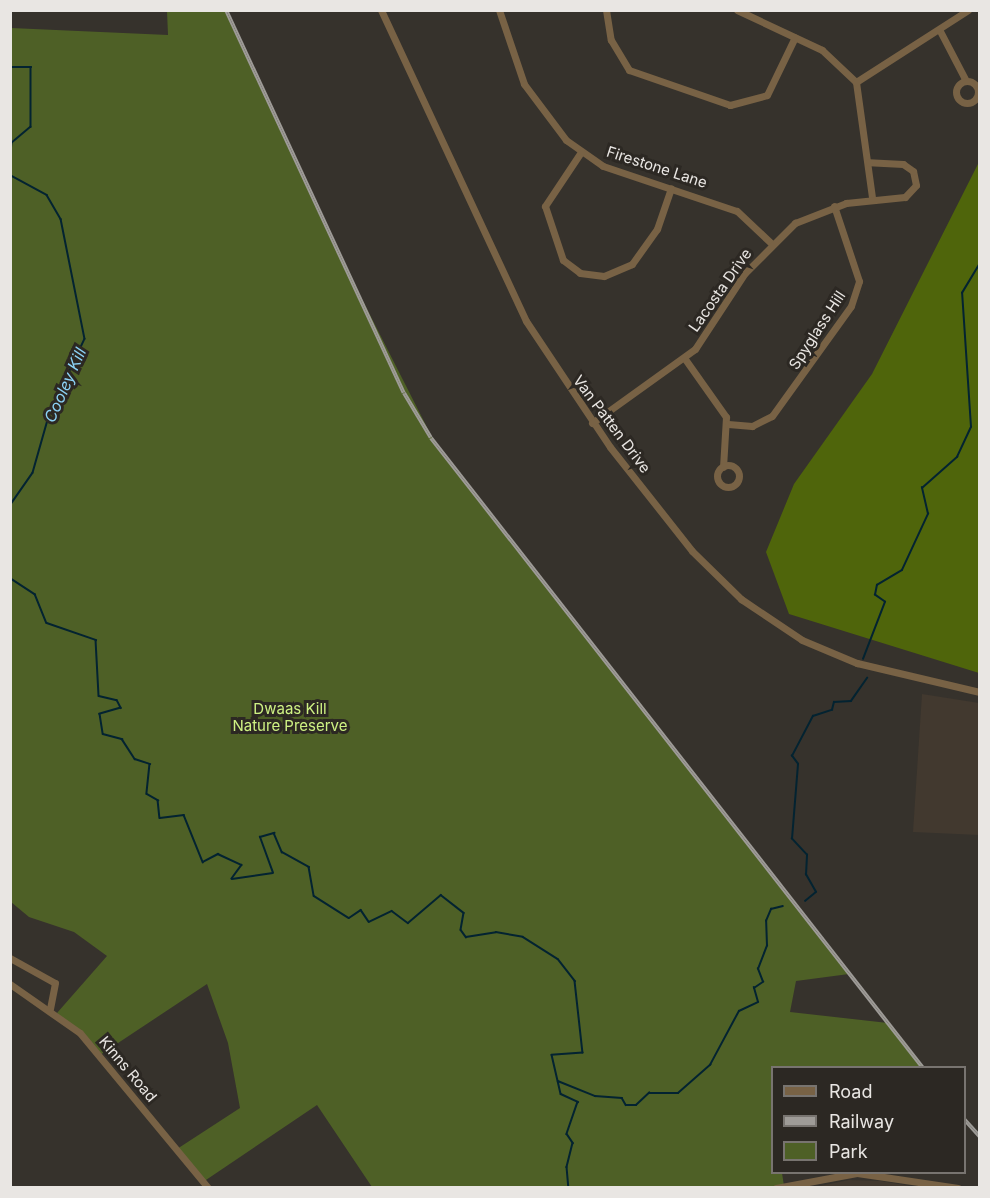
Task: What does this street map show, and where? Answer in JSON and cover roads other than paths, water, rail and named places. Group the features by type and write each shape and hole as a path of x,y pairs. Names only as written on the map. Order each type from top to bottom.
{"street":[{"name":"Van Patten Drive","path":"381,10 499,271 592,423 693,551 753,609 802,640 857,663 980,692"},
{"name":"Firestone Lane","path":"499,10 506,41 533,101 580,152 603,166 737,210 771,243"},
{"path":"606,10 611,40 629,70 730,105 767,95 795,37"},
{"path":"737,10 831,56 856,82 869,162 872,198"},
{"path":"856,82 940,31 968,10"},
{"path":"940,31 966,81"},
{"path":"580,152 545,206 562,260 580,273 604,276 632,264 657,229 671,188"},
{"name":"Lacosta Drive","path":"592,423 685,359 771,243 795,223 834,206 872,198 905,197 916,178 903,164 869,162"},
{"name":"Spyglass Hill","path":"728,424 752,426 772,416 855,298 858,275 834,206"},
{"path":"685,359 720,403 728,424 723,467"},
{"path":"10,958 55,983 50,1009"},
{"name":"Kinns Road","path":"10,984 50,1009 100,1055 208,1188"},
{"path":"776,1188 852,1174"},
{"path":"864,1174 957,1188"}],"waterway":[{"name":"Cooley Kill","path":"10,17 11,10"},
{"name":"Cooley Kill","path":"10,67 31,67 31,127 12,143 10,163"},
{"name":"Cooley Kill","path":"10,175 47,195 61,219 85,339 50,413 33,473 10,506"},
{"path":"863,659 885,602 875,595 877,585 902,570 928,514 922,488 957,457 971,427 962,293 980,263"},
{"path":"10,578 35,594 47,623 96,640 99,696 117,700 121,708 100,714 103,734 122,739 135,759 150,764 147,794 158,800 160,818 184,815 203,862 218,854 242,865 232,879 273,873 260,837 274,833 282,852 309,867 314,896 349,918 361,910 369,922 392,911 408,923 441,895 464,913 461,930 466,937 496,932 523,937 558,959 575,981 583,1053 552,1055 561,1094 578,1102 567,1134 573,1143 567,1167 569,1188"},
{"path":"805,901 816,892 806,875 807,855 792,839 798,764 792,756 813,716 832,710 834,702 851,701 867,678"},
{"path":"558,1081 595,1096 622,1098 626,1105 636,1105 649,1093 678,1093 710,1065 739,1011 758,1002 754,988 763,982 758,969 767,946 766,921 771,909 783,906"}],"railway":[{"path":"226,10 404,393 431,438 921,1066"},
{"path":"966,1121 980,1137"}],"park label":[{"name":"Dwaas Kill Nature Preserve","path":"290,716"}]}
